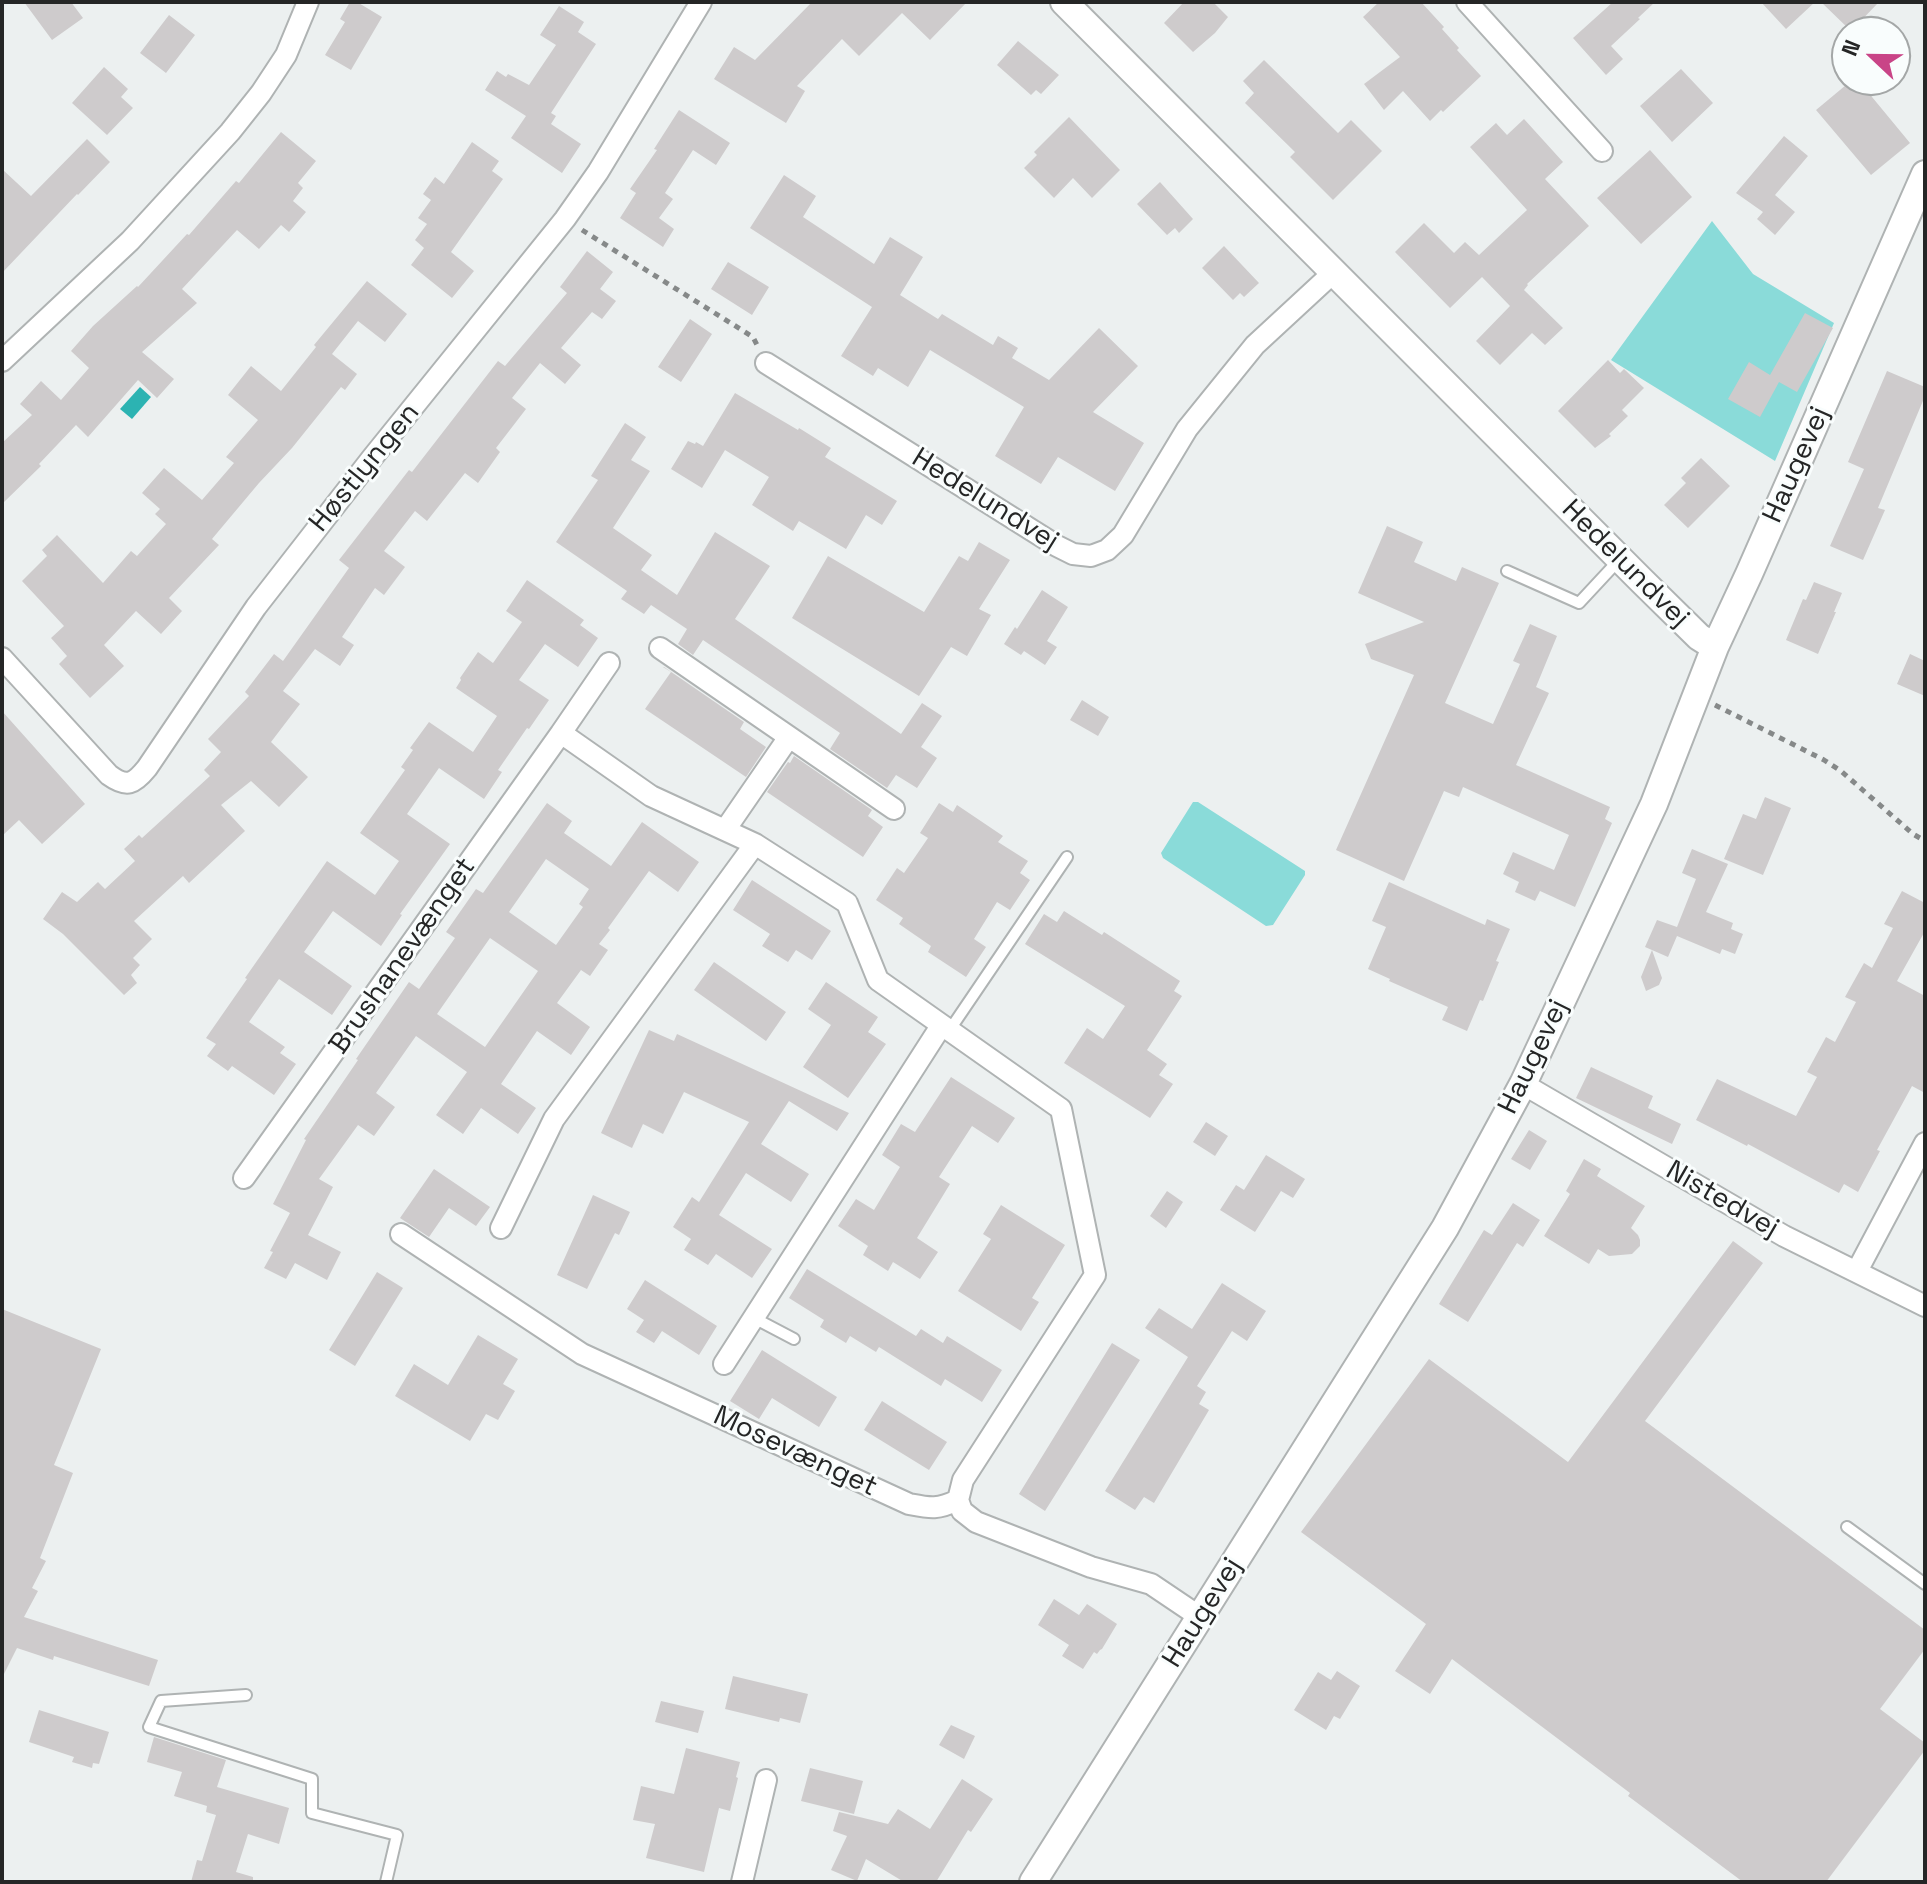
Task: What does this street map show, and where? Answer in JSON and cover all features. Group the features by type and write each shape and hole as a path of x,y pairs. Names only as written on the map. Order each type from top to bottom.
{"street":[{"path":"2,361 130,241 230,132 286,55 308,2"},
{"name":"Høstlyngen","path":"2,658 109,775 119,782 130,783 139,778 256,607 565,219 598,172 701,2"},
{"name":"Hedelundvej","path":"1064,2 1620,559 1699,637 1715,647"},
{"path":"1467,2 1602,151"},
{"name":"Haugevej","path":"1033,1882 1445,1228 1523,1084 1654,804 1715,647 1925,174"},
{"name":"Hedelundvej","path":"766,363 1057,546 1073,554 1091,556 1107,550 1123,535 1187,429 1255,345 1334,272"},
{"path":"660,648 894,809"},
{"name":"Brushanevænget","path":"244,1178 609,663"},
{"path":"561,733 651,796 755,844 847,903 878,980 1061,1109 1095,1275 963,1480 958,1500 962,1511 976,1522 1091,1567 1151,1584 1200,1617"},
{"path":"725,830 789,737"},
{"path":"501,1228 554,1119 755,844"},
{"path":"724,1364 945,1028"},
{"name":"Nistedvej","path":"1523,1084 1784,1236 1925,1306"},
{"path":"1857,1271 1925,1143"},
{"name":"Mosevænget","path":"401,1234 582,1354 909,1504 933,1509 958,1500"},
{"path":"742,1882 766,1780"}],"lane":[{"path":"1507,571 1579,603 1620,559"},
{"path":"945,1028 1067,857"},
{"path":"753,1317 794,1339"},
{"path":"1847,1527 1925,1584"},
{"path":"246,1695 161,1701 149,1727 312,1779 312,1813 397,1835 386,1882"}],"path":[{"path":"565,219 753,337 766,363"},
{"path":"1696,696 1824,760 1925,841"}],"shaded area":[{"path":"1712,221 1753,274 1834,323 1775,461 1611,360"},
{"path":"140,387 151,397 132,419 120,409"},
{"path":"1193,802 1198,802 1305,871 1273,925 1266,926 1163,858 1161,853"}],"building":[{"path":"24,2 71,2 83,18 52,40"},
{"path":"350,2 357,2 382,17 351,70 325,55 345,22 340,19"},
{"path":"812,2 967,2 930,40 902,13 859,56 842,39 797,86 805,91 786,123 714,79 734,47 755,60"},
{"path":"1184,2 1213,2 1228,17 1193,52 1164,23"},
{"path":"1379,2 1421,2 1481,76 1430,121 1403,91 1384,110 1364,84 1400,57 1363,17"},
{"path":"1613,2 1655,2 1611,46 1623,59 1606,75 1573,38"},
{"path":"1761,2 1815,2 1786,29"},
{"path":"1821,2 1879,2 1865,16 1835,16"},
{"path":"559,6 584,22 578,32 596,44 551,113 556,116 551,124 581,144 562,173 511,138 526,116 485,90 497,71 529,85 556,45 540,35"},
{"path":"169,15 195,35 166,73 140,53"},
{"path":"1018,41 1059,75 1041,94 1036,90 1031,95 997,65"},
{"path":"1264,60 1338,133 1351,120 1382,151 1333,200 1290,157 1295,152 1245,103 1254,93 1243,81"},
{"path":"104,67 128,89 121,97 133,108 107,135 72,103"},
{"path":"1681,69 1713,103 1672,142 1640,106"},
{"path":"1833,96 1871,96 1910,143 1871,175 1816,110"},
{"path":"679,110 730,143 716,165 693,150 665,193 673,199 659,218 674,229 663,247 620,218 636,193 630,189"},
{"path":"1069,117 1120,170 1092,198 1073,178 1054,198 1024,168 1037,155 1034,152"},
{"path":"1524,119 1563,162 1545,179 1589,226 1524,290 1563,328 1545,345 1532,333 1500,365 1476,341 1510,306 1482,277 1450,308 1395,252 1424,223 1454,253 1465,242 1479,255 1527,210 1470,147 1496,123 1507,135"},
{"path":"281,132 316,161 298,183 303,188 293,201 306,212 289,232 281,225 259,249 237,230 182,289 197,303 142,352 174,379 157,398 138,380 88,437 76,425 39,464 41,466 2,504 2,443 32,415 20,404 41,381 61,400 89,368 71,351 93,326 138,287 189,235 236,181 239,183"},
{"path":"1784,136 1808,156 1775,195 1795,212 1775,235 1757,219 1763,212 1736,193"},
{"path":"87,139 110,162 2,273 2,169 31,196"},
{"path":"472,142 499,161 492,171 503,179 451,252 474,271 452,298 411,265 424,248 415,240 427,224 418,218 431,200 423,194 435,177 444,184"},
{"path":"1650,150 1692,197 1641,244 1597,198"},
{"path":"784,175 816,196 803,217 874,264 890,237 923,257 900,295 938,319 942,314 993,345 998,336 1018,348 1012,358 1049,380 1099,328 1138,366 1093,412 1144,443 1115,491 1058,457 1041,484 995,456 1024,407 930,350 908,387 878,368 873,376 841,356 872,307 750,228"},
{"path":"1160,182 1193,219 1179,233 1175,228 1167,235 1137,204"},
{"path":"1224,246 1259,283 1244,297 1240,293 1233,300 1202,268"},
{"path":"587,251 613,272 600,289 616,301 602,319 592,312 561,348 581,365 565,384 540,363 512,398 526,409 496,448 500,452 478,483 465,473 427,521 415,511 384,551 405,567 384,595 375,588 342,637 354,645 340,666 315,649 283,691 300,704 271,742 308,777 279,807 251,781 221,805 245,831 189,883 183,876 134,921 152,939 133,958 140,965 131,975 137,983 124,995 63,934 43,919 62,892 77,902 98,882 105,889 135,861 124,849 139,835 142,838 210,776 204,770 221,752 208,739 249,696 245,692 274,654 283,661 349,568 339,560 498,361 505,366 567,293 560,287"},
{"path":"728,262 769,287 752,315 711,289"},
{"path":"367,281 407,314 385,342 358,321 332,354 357,374 345,390 341,387 212,539 219,545 169,598 182,611 161,634 136,611 104,645 124,666 90,698 59,664 67,656 51,638 64,626 22,581 47,556 42,550 57,535 103,583 131,551 137,556 166,524 155,514 160,509 142,493 164,468 202,500 234,463 226,457 258,420 228,395 251,366 281,391"},
{"path":"1805,313 1833,328 1797,392 1779,382 1760,417 1728,399 1749,362 1770,375"},
{"path":"690,319 712,334 681,382 658,367"},
{"path":"1608,360 1620,373 1624,369 1644,388 1622,410 1628,416 1609,434 1611,436 1595,448 1558,411"},
{"path":"1887,371 1925,387 1925,396 1878,508 1885,510 1863,560 1830,546 1864,469 1848,462"},
{"path":"735,393 831,448 825,457 897,501 882,525 866,515 846,549 799,521 793,531 752,505 769,477 725,450 702,488 671,469 688,441 703,446"},
{"path":"625,423 646,437 631,460 650,471 613,528 652,555 641,570 677,595 715,532 770,566 735,619 901,734 922,703 942,716 921,747 937,758 917,788 896,775 887,788 830,749 840,733 703,640 693,655 678,644 687,629 651,605 644,614 621,599 627,591 556,542 598,480 591,476"},
{"path":"1701,458 1730,486 1688,528 1664,505 1686,483 1681,478"},
{"path":"1387,526 1423,542 1414,562 1456,581 1462,567 1499,583 1445,703 1493,724 1520,664 1513,661 1530,624 1557,636 1536,687 1549,693 1516,765 1610,807 1605,819 1612,823 1575,907 1540,891 1535,901 1515,892 1519,882 1503,874 1513,852 1554,870 1569,835 1463,787 1459,797 1444,791 1404,881 1336,850 1414,675 1371,659 1365,644 1424,622 1358,593"},
{"path":"979,542 1010,560 979,609 991,615 967,656 951,647 919,696 792,618 828,556 924,612 959,556 968,561"},
{"path":"527,580 584,620 580,625 598,638 578,667 545,644 519,680 549,700 498,770 502,772 484,799 439,768 407,814 450,844 381,946 333,911 304,952 352,986 332,1015 279,979 249,1022 285,1047 280,1053 296,1064 274,1095 232,1066 228,1071 207,1056 216,1044 206,1038 327,861 375,895 399,861 360,833 405,770 401,767 413,750 410,748 429,722 473,752 497,716 456,688 478,652 493,663 522,622 506,611"},
{"path":"1814,582 1842,593 1818,654 1786,640 1803,599 1806,600"},
{"path":"1042,590 1068,607 1047,641 1057,647 1045,665 1024,651 1021,655 1004,644"},
{"path":"1910,654 1925,661 1925,696 1897,684"},
{"path":"664,667 744,722 740,729 766,747 746,777 645,709 671,672"},
{"path":"1082,700 1109,717 1098,736 1070,720"},
{"path":"2,711 85,804 42,844 19,820 2,836"},
{"path":"794,756 872,810 868,816 883,827 863,857 767,792"},
{"path":"1765,797 1791,808 1763,875 1724,859 1743,814 1756,819"},
{"path":"547,803 572,821 564,833 611,866 642,822 699,862 678,892 649,871 599,944 608,950 590,976 581,970 557,1003 590,1027 571,1055 537,1031 501,1084 536,1108 518,1134 481,1108 463,1134 436,1115 467,1072 416,1036 376,1093 395,1107 374,1136 358,1125 319,1179 333,1187 308,1235 341,1252 327,1280 295,1263 286,1279 264,1268 290,1213 273,1204 304,1139 409,982 419,989 455,938 446,932 476,889 483,893","holes":["546,859 589,889 579,904 583,907 556,945 509,912","490,938 538,971 485,1047 437,1014"]},
{"path":"939,803 953,812 957,805 1003,836 998,842 1028,861 1020,873 1030,880 1010,910 997,902 974,939 986,947 966,977 928,952 931,946 899,924 903,918 876,900 897,868 904,873 928,838 920,833"},
{"path":"1692,849 1728,864 1706,912 1733,923 1731,929 1743,934 1735,954 1722,949 1720,954 1677,936 1668,957 1645,947 1657,920 1677,927 1696,879 1682,873"},
{"path":"752,880 831,931 812,960 796,950 788,962 762,946 770,934 733,910"},
{"path":"1389,882 1485,925 1487,919 1510,929 1483,1001 1480,1000 1467,1031 1442,1020 1448,1007 1368,969 1386,927 1372,921"},
{"path":"1902,891 1925,903 1925,931 1897,981 1925,996 1925,1093 1912,1086 1858,1192 1844,1184 1839,1193 1696,1120 1717,1079 1796,1116 1817,1077 1807,1072 1826,1037 1835,1042 1856,1002 1845,997 1864,963 1872,968 1893,928 1884,924"},
{"path":"1064,911 1102,935 1104,932 1180,981 1174,991 1182,996 1147,1050 1167,1064 1159,1075 1173,1084 1150,1118 1064,1063 1087,1028 1103,1039 1125,1006 1025,944 1044,914 1057,922"},
{"path":"1652,950 1662,978 1659,985 1646,991 1641,977"},
{"path":"714,962 786,1012 766,1041 694,990"},
{"path":"826,982 878,1017 868,1032 886,1044 848,1098 803,1067 831,1025 808,1009"},
{"path":"649,1030 674,1041 677,1034 849,1113 837,1131 789,1101 761,1144 809,1174 791,1202 746,1173 719,1215 772,1249 752,1278 716,1254 708,1265 684,1250 691,1239 673,1227 692,1197 699,1202 749,1122 684,1092 663,1134 643,1124 632,1148 601,1133"},
{"path":"1591,1067 1653,1096 1648,1108 1681,1124 1672,1144 1576,1098"},
{"path":"951,1077 1015,1118 998,1143 972,1126 939,1177 950,1184 917,1238 938,1252 920,1279 893,1262 888,1271 863,1255 868,1246 838,1226 856,1199 874,1210 900,1167 882,1155 901,1124 915,1132"},
{"path":"1206,1122 1228,1136 1215,1156 1193,1142"},
{"path":"1529,1130 1547,1141 1530,1170 1511,1159"},
{"path":"1266,1155 1305,1179 1293,1198 1281,1191 1255,1232 1220,1210 1236,1185 1244,1190"},
{"path":"1584,1159 1601,1169 1597,1176 1645,1206 1631,1228 1640,1240 1640,1246 1632,1254 1609,1256 1598,1249 1589,1264 1544,1236 1570,1194 1566,1191"},
{"path":"434,1169 490,1207 476,1226 449,1208 429,1237 400,1218"},
{"path":"1167,1191 1183,1202 1166,1228 1150,1216"},
{"path":"593,1195 630,1212 619,1235 615,1233 587,1289 557,1275"},
{"path":"1513,1203 1540,1220 1523,1247 1517,1243 1468,1322 1439,1304 1484,1230 1492,1235"},
{"path":"1001,1205 1065,1245 1032,1298 1039,1302 1021,1331 958,1291 991,1239 983,1234"},
{"path":"1733,1241 1763,1263 1645,1421 1925,1630 1925,1649 1880,1709 1925,1743 1925,1750 1826,1882 1743,1882 1452,1659 1430,1694 1395,1671 1426,1624 1301,1532 1429,1359 1568,1462"},
{"path":"807,1269 916,1336 921,1329 943,1343 947,1336 1002,1370 982,1402 945,1379 941,1386 879,1347 876,1352 850,1336 846,1343 820,1327 824,1320 789,1298"},
{"path":"377,1272 403,1288 355,1366 329,1350"},
{"path":"645,1280 717,1326 699,1355 662,1331 654,1343 636,1332 644,1320 627,1309"},
{"path":"1222,1283 1266,1311 1247,1341 1232,1331 1197,1386 1206,1392 1199,1404 1209,1410 1154,1503 1144,1497 1135,1510 1105,1491 1188,1357 1145,1328 1159,1308 1192,1329"},
{"path":"2,1309 101,1349 54,1465 73,1473 40,1558 46,1561 32,1588 38,1591 24,1617 158,1660 149,1686 54,1656 53,1660 17,1648 2,1678"},
{"path":"478,1335 518,1359 503,1384 515,1391 498,1420 486,1414 470,1441 395,1396 414,1364 448,1385"},
{"path":"1112,1343 1140,1360 1045,1511 1019,1494"},
{"path":"762,1350 837,1397 819,1427 772,1398 759,1419 730,1401"},
{"path":"882,1401 947,1442 929,1470 864,1430"},
{"path":"1054,1599 1079,1615 1087,1604 1117,1624 1102,1649 1097,1654 1094,1652 1083,1669 1062,1656 1069,1645 1038,1625"},
{"path":"1337,1671 1360,1686 1340,1719 1334,1716 1326,1730 1294,1710 1318,1672 1331,1680"},
{"path":"733,1676 808,1694 800,1723 780,1718 779,1722 725,1709"},
{"path":"661,1701 704,1711 698,1733 655,1722"},
{"path":"39,1710 109,1732 99,1764 93,1763 92,1768 72,1762 74,1757 29,1742"},
{"path":"951,1725 975,1736 964,1759 939,1745"},
{"path":"154,1737 226,1760 217,1787 289,1808 279,1844 248,1834 236,1872 253,1877 253,1882 191,1882 197,1860 202,1861 216,1815 206,1812 207,1806 174,1796 182,1772 147,1762"},
{"path":"686,1748 740,1762 730,1811 719,1808 704,1872 646,1858 655,1824 633,1820 641,1786 674,1794"},
{"path":"810,1768 863,1781 854,1814 801,1801"},
{"path":"962,1779 993,1799 971,1832 968,1830 936,1882 904,1882 866,1859 857,1881 831,1870 847,1836 833,1831 839,1812 888,1824 898,1809 930,1829"}]}
